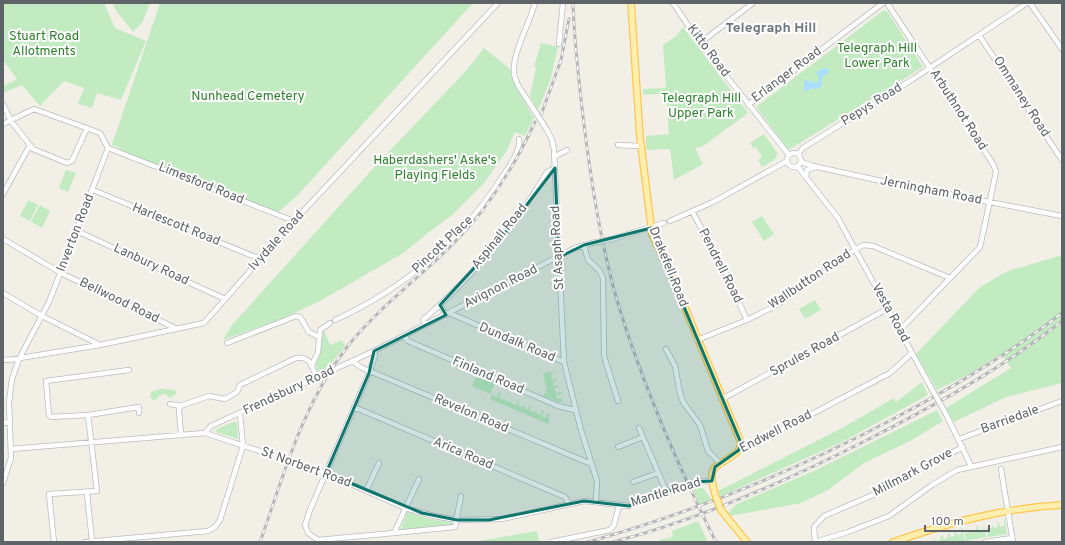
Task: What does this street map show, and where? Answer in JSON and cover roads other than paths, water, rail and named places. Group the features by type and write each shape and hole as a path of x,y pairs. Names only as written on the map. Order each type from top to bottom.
{"main road":[{"name":"Drakefell Road","path":"631,3 641,146 651,228 741,443 740,448"},
{"name":"Endwell Road","path":"719,462 736,453 740,448"},
{"path":"719,462 712,473 712,481 716,497 721,510 747,542"},
{"path":"893,542 943,525 1008,511 1062,505"}],"street":[{"name":"Ivydale Road","path":"3,360 100,345 204,323 294,221 498,3"},
{"name":"St Asaph Road","path":"535,3 517,55 514,69 515,79 554,143 564,362 576,410 597,481 596,502"},
{"path":"559,44 563,3"},
{"name":"Kitto Road","path":"673,3 700,43 789,155"},
{"path":"700,43 753,3"},
{"name":"Erlanger Road","path":"748,105 883,3"},
{"name":"Arbuthnot Road","path":"887,3 995,168 990,203 980,247 899,331"},
{"name":"Pepys Road","path":"798,154 803,148 930,68 979,35 1019,5 1027,3"},
{"path":"1030,3 1062,49"},
{"name":"Ommaney Road","path":"979,35 1062,160"},
{"path":"3,104 10,120 30,145 44,154 70,163 87,128"},
{"path":"3,124 34,109 102,134 108,148"},
{"name":"Pincott Place","path":"335,320 379,297 404,280 452,240 494,191 513,159 520,144 519,139"},
{"path":"3,194 30,145"},
{"path":"618,145 641,146"},
{"name":"Limesford Road","path":"108,148 294,221"},
{"name":"Inverton Road","path":"3,483 11,458 11,381 20,358 42,316 61,272 108,148"},
{"path":"554,157 567,150"},
{"path":"670,221 693,213 787,161 789,155 798,154 801,162 797,166 790,166 787,161"},
{"name":"Jerningham Road","path":"801,162 817,167 990,203 1062,216"},
{"name":"Vesta Road","path":"797,166 838,218 856,249 887,309 946,414 971,466"},
{"path":"806,178 807,170 817,167"},
{"name":"Aspinall Road","path":"424,323 500,241 523,210 547,172 555,168"},
{"name":"Harlescott Road","path":"93,190 260,259"},
{"name":"Pendrell Road","path":"693,213 725,272 747,320"},
{"path":"651,228 664,223"},
{"name":"Avignon Road","path":"374,351 404,336 424,323 448,314 584,245 651,228"},
{"name":"Lanbury Road","path":"77,231 225,299"},
{"name":"Bellwood Road","path":"3,239 61,272 177,329"},
{"path":"584,245 588,260 599,270 603,278 604,356 618,401"},
{"path":"856,249 863,245 873,246 950,278"},
{"name":"Wallbutton Road","path":"698,340 747,320 777,305 856,249"},
{"path":"3,293 42,316 100,345"},
{"path":"440,305 448,314"},
{"name":"Sprules Road","path":"722,399 887,309"},
{"name":"Dundalk Road","path":"448,314 564,362"},
{"path":"227,343 296,316 300,317 309,332 319,337"},
{"path":"312,365 318,352 319,337 322,328 330,323"},
{"name":"Finland Road","path":"404,336 408,341 466,367 558,406 576,410"},
{"path":"666,349 675,366 683,402 700,425 709,453 719,462"},
{"path":"374,351 375,356 306,520 306,530 310,536 322,540 453,528 456,524 461,496"},
{"name":"Frendsbury Road","path":"205,433 210,426 317,379 374,351"},
{"name":"Endwell Road","path":"740,448 745,449 890,373 912,353"},
{"path":"170,404 180,406 209,396 225,399 237,392 240,386 296,358 303,357 312,365 317,379"},
{"name":"Revelon Road","path":"353,361 369,370 591,463"},
{"path":"129,370 46,381 49,415 51,417 88,415 139,407 140,413"},
{"name":"Barriedale","path":"959,439 1062,401"},
{"path":"180,406 181,434"},
{"name":"Arica Road","path":"354,407 566,497 570,504"},
{"path":"85,542 208,531 214,527 220,520 243,446 240,414"},
{"path":"54,542 49,494 87,493 96,491 88,415"},
{"path":"3,423 10,422"},
{"path":"639,428 667,493"},
{"name":"St Norbert Road","path":"11,449 205,433 326,473 405,508 434,516 457,520 502,519 584,501 596,502"},
{"path":"618,447 643,437"},
{"name":"Millmark Grove","path":"815,542 814,527 820,519 889,488 925,466 963,447"},
{"path":"815,542 848,532 889,516 943,478 957,470 1062,447"},
{"path":"366,490 378,463"},
{"path":"986,542 1012,540 1001,470"},
{"path":"633,482 658,473"},
{"path":"394,533 419,479"},
{"name":"Mantle Road","path":"596,502 619,506 629,506 693,482 712,481"},
{"path":"87,493 92,541"},
{"path":"551,542 610,530 614,525 619,506"}],"water":[{"path":"825,68 828,69 829,72 822,78 821,87 816,89 811,88 808,91 804,91 804,80 818,83 819,77 816,72"}],"railway":[{"path":"573,3 574,29 588,158 596,209 612,283 639,367 651,397 675,456 716,542"},
{"path":"541,115 561,60 569,19"},
{"path":"260,542 296,441 306,417 331,369 347,347 372,319 440,257 466,231 499,187 527,139 535,122"},
{"path":"588,542 705,504 744,489 819,456 856,438 958,383 1022,342 1062,313"},
{"path":"613,542 646,533 712,510 745,497 840,454 920,412 993,370 1062,321"}],"district":[{"name":"Telegraph Hill","path":"771,28"}],"park label":[{"name":"Stuart Road Allotments","path":"44,44"},
{"name":"Telegraph Hill Lower Park","path":"877,56"},
{"name":"Nunhead Cemetery","path":"248,97"},
{"name":"Telegraph Hill Upper Park","path":"701,106"},
{"name":"Haberdashers' Aske's Playing Fields","path":"435,168"}]}
